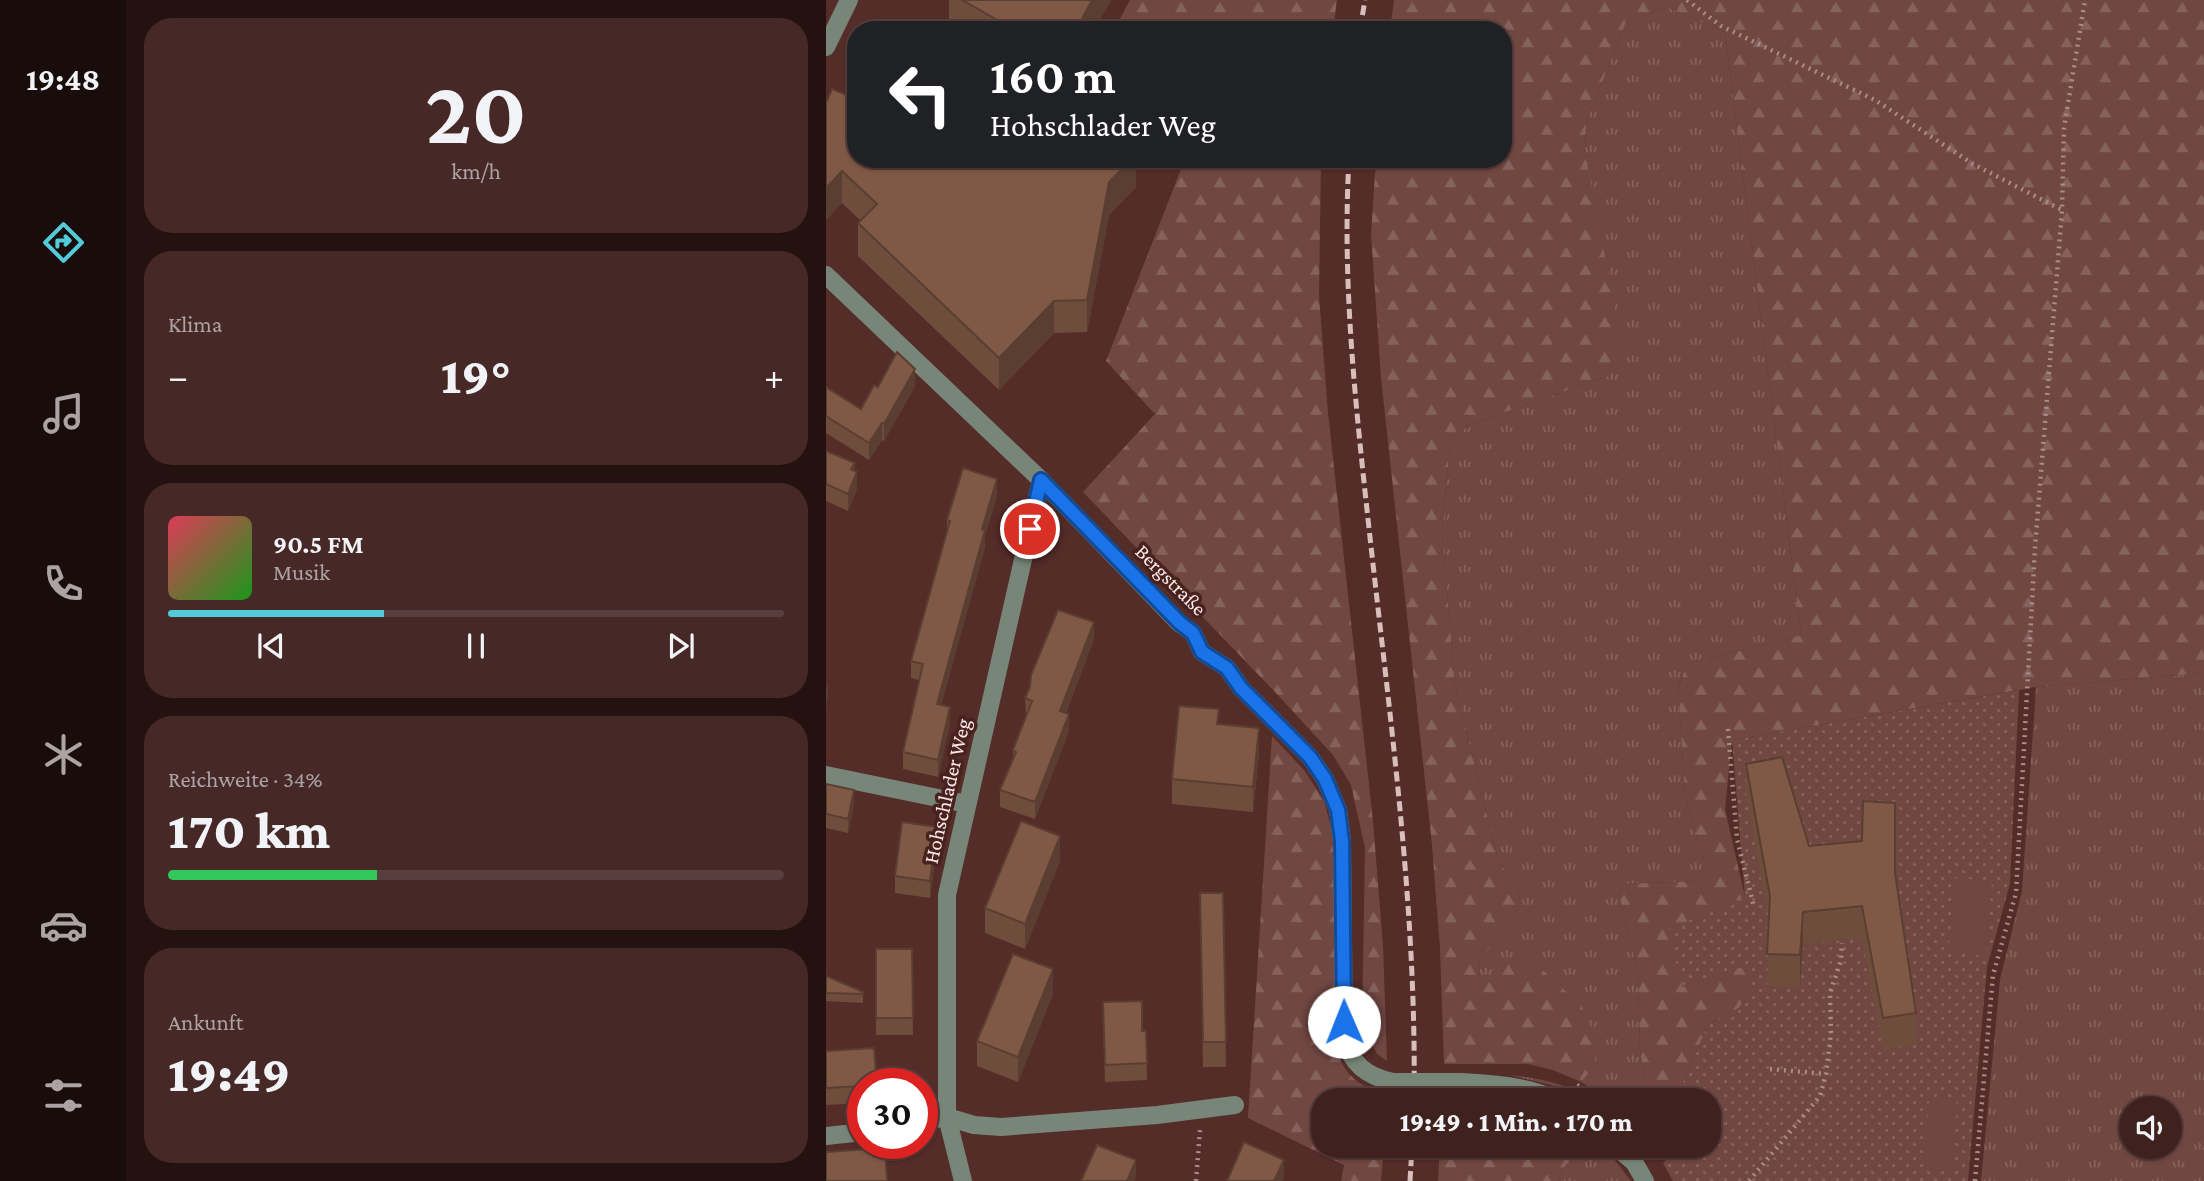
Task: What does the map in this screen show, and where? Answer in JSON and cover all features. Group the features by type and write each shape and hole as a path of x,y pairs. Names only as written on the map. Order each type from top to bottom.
{"street":[{"path":"826,47 849,0"},
{"name":"Bergstraße","path":"826,275 1041,480 1180,623 1193,633 1202,652 1227,668 1241,688 1310,757 1325,779 1338,810 1342,841 1343,1037 1347,1050 1363,1071 1393,1082 1461,1082 1521,1088"},
{"name":"Hohschlader Weg","path":"962,1181 947,1117 947,895 1041,480"},
{"path":"826,775 967,804"},
{"path":"938,1119 947,1117 974,1125 1001,1127 1157,1115 1235,1105"},
{"path":"826,1136 847,1134"},
{"path":"1629,1158 1644,1181"}],"path":[{"path":"1687,0 1721,26 1875,100 1973,164 2062,210"},
{"path":"1975,1181 1993,975 2016,893 2035,548 2062,210 2064,128 2085,0"},
{"path":"1728,729 1737,838 1754,906"},
{"path":"1749,1181 1820,1096 1826,1074 1831,1033 1830,993 1841,960 1842,943"},
{"path":"1770,1069 1826,1074"},
{"path":"1196,1181 1200,1130 1198,1108"}],"green space":[{"path":"1130,0 1337,0 1334,21 1119,21"},
{"path":"1394,0 2204,0 2204,673 2036,687 1732,740 1725,809 1745,897 1752,990 1739,1008 1708,1025 1681,1088 1646,1088 1640,1050 1638,973 1619,895 1623,884 1698,881 1707,872 1685,796 1678,688 1687,664 1801,635 1725,32 1667,7 1626,22 1586,123 1585,152 1620,335 1611,375 1468,425 1450,444 1442,532 1455,686 1497,856 1520,895 1515,917 1479,961 1480,981 1495,983 1512,956 1533,961 1581,1005 1598,1041 1594,1067 1581,1082 1553,1070 1528,1064 1444,1064 1440,948 1432,845 1381,378 1371,234 1375,168 1512,168 1512,21 1391,21"},
{"path":"1667,7 1725,32 1801,635 1687,664 1678,687 1685,796 1707,872 1698,881 1623,884 1619,895 1638,973 1640,1050 1646,1088 1590,1088 1581,1082 1594,1066 1495,983 1480,982 1479,961 1515,917 1520,895 1497,856 1455,686 1442,532 1450,444 1468,425 1611,375 1585,152 1586,123 1626,22"},
{"path":"1181,168 1321,168 1319,295 1328,413 1373,821 1383,946 1387,1061 1377,1054 1362,1025 1365,848 1351,785 1333,755 1083,492 1155,414 1106,361"},
{"path":"2204,673 2204,1181 1981,1181 2000,979 2022,891 2036,687"},
{"path":"2019,690 2010,884 1987,967 1968,1181 1673,1181 1663,1163 1668,1158 1721,1158 1721,1088 1681,1088 1708,1025 1739,1008 1752,990 1752,964 1682,987 1668,929 1745,897 1732,740"},
{"path":"1272,736 1304,770 1324,801 1335,842 1336,1045 1347,1072 1371,1088 1311,1088 1311,1149 1248,1118"},
{"path":"1956,878 1992,881 1985,956 1948,952"},
{"path":"1509,1075 1568,1088 1551,1085"},
{"path":"1929,1100 1957,1101 1953,1172 1925,1170"},
{"path":"1330,1158 1383,1158 1381,1181 1341,1181 1344,1165"},
{"path":"1439,1158 1576,1158 1566,1164 1559,1181 1438,1181"},
{"path":"1613,1158 1631,1181 1559,1181 1566,1164 1574,1159"}],"building":[{"path":"962,0 1092,0 1081,21 999,21"},
{"path":"832,89 847,95 847,168 1123,168 1109,182 1087,300 1054,301 999,358 858,223 877,204 842,171 826,188 826,103"},
{"path":"897,352 915,369 884,424 882,423 869,443 826,416 826,387 861,409 874,385 878,387"},
{"path":"826,451 855,463 851,469 857,472 848,494 826,484"},
{"path":"963,468 997,479 937,704 950,707 938,760 903,752 923,664 911,661"},
{"path":"1058,610 1094,622 1060,711 1069,714 1035,802 1000,790 1016,752 1013,750 1032,701 1025,698 1031,675"},
{"path":"1179,706 1219,709 1217,724 1259,728 1253,787 1172,779"},
{"path":"1782,757 1809,846 1862,841 1863,801 1895,803 1895,873 1916,1013 1883,1018 1862,906 1803,912 1800,955 1767,954 1770,896 1746,764"},
{"path":"826,784 854,790 848,819 826,814"},
{"path":"1021,821 1060,836 1025,924 985,908"},
{"path":"902,822 937,827 930,881 895,876"},
{"path":"1200,893 1223,893 1226,1042 1203,1042"},
{"path":"876,949 912,949 913,1018 876,1018"},
{"path":"1013,954 1053,969 1018,1057 977,1041"},
{"path":"826,976 863,992 863,994 826,993"},
{"path":"1142,1001 1142,1031 1146,1031 1147,1063 1105,1065 1103,1002"},
{"path":"874,1048 876,1068 847,1068 847,1087 826,1088 826,1051"},
{"path":"1244,1142 1284,1160 1274,1181 1227,1181"},
{"path":"1097,1145 1136,1160 1127,1181 1081,1181"},
{"path":"847,1151 847,1159 886,1159 887,1181 826,1181 826,1152"}],"railway":[{"path":"1362,21 1365,0"},
{"path":"1349,168 1347,249 1351,339 1400,810 1411,955 1414,1088"},
{"path":"1410,1181 1411,1158"}],"route":[{"path":"1030,529 1041,480 1180,623 1193,633 1202,652 1227,668 1241,688 1310,757 1325,779 1338,810 1342,841 1344,1022"}]}
